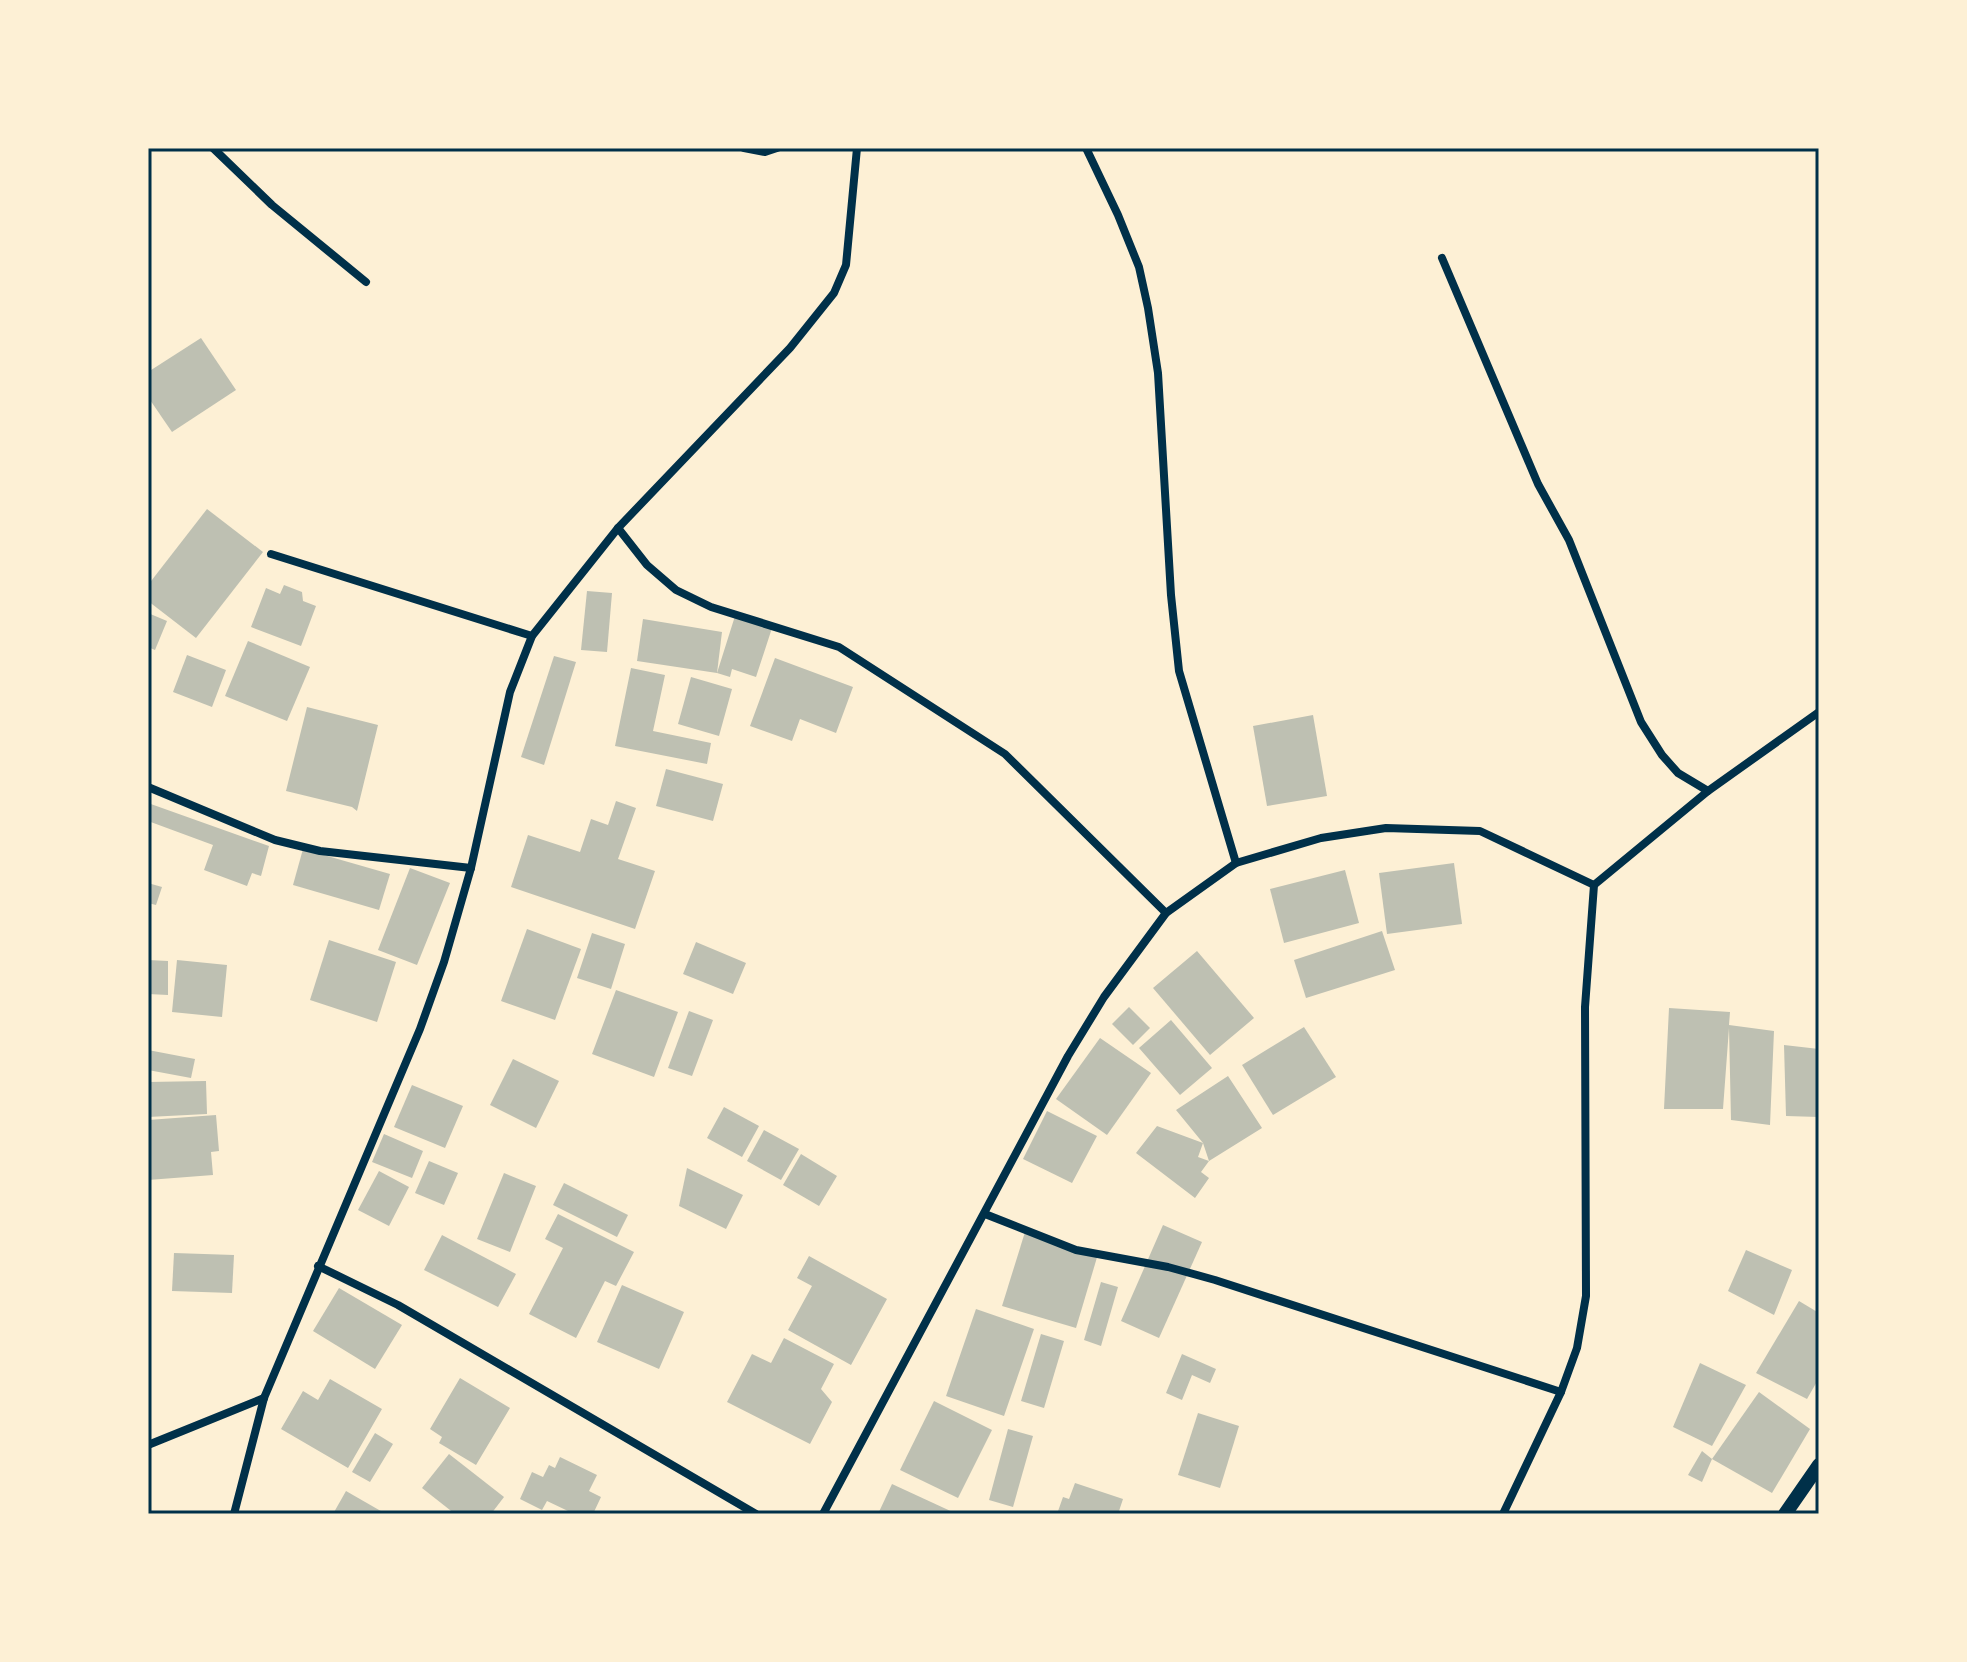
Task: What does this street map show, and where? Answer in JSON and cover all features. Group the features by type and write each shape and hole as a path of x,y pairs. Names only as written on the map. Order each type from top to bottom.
{"street":[{"path":"213,148 272,205 366,282"},
{"path":"744,148 765,152 777,148"},
{"path":"234,1514 264,1398 420,1029 444,962 471,868 510,692 532,636 618,528 790,348 834,293 846,265 857,148"},
{"path":"1086,148 1139,267 1148,308 1158,373 1171,595 1179,671 1236,863"},
{"path":"1442,258 1538,484 1569,540 1641,722 1678,773 1708,791"},
{"path":"618,528 647,565 676,590 711,607 839,647 1005,754 1166,913"},
{"path":"271,554 532,636"},
{"path":"1503,1514 1561,1392 1577,1348 1586,1296 1585,1007 1594,885 1708,791 1819,712"},
{"path":"148,787 275,840 320,851 471,868"},
{"path":"823,1514 985,1214 1032,1119 1104,997 1166,913 1236,863 1321,838 1386,828 1480,831 1594,885"},
{"path":"985,1214 1076,1250 1168,1267 1215,1280 1561,1392"},
{"path":"318,1266 398,1305 756,1514"},
{"path":"148,1445 264,1398"},
{"path":"1785,1514 1819,1465"}],"building":[{"path":"201,338 236,390 172,432 148,397 148,372"},
{"path":"207,509 263,552 196,638 148,601 148,585"},
{"path":"284,585 302,592 303,601 316,606 301,646 251,627 266,588 280,594"},
{"path":"587,591 612,593 607,652 581,650"},
{"path":"148,613 167,621 155,650 148,647"},
{"path":"735,616 772,628 756,677 732,669 730,677 717,673"},
{"path":"643,619 722,632 717,673 637,661"},
{"path":"248,641 310,667 287,721 225,696"},
{"path":"187,655 226,670 212,707 173,692"},
{"path":"554,656 576,662 544,765 521,757"},
{"path":"775,658 853,687 836,733 800,719 792,741 750,726"},
{"path":"631,668 665,675 653,731 711,743 707,764 615,746"},
{"path":"691,677 732,689 719,736 678,724"},
{"path":"307,707 378,725 357,811 352,807 286,791"},
{"path":"1313,715 1327,796 1267,806 1253,726"},
{"path":"666,769 723,784 713,821 656,806"},
{"path":"616,801 636,808 618,859 655,871 635,929 511,887 528,835 580,852 591,819 608,825"},
{"path":"148,803 269,846 261,876 252,873 247,886 204,870 213,845 148,821"},
{"path":"303,849 390,874 379,910 293,885"},
{"path":"1454,863 1462,924 1387,934 1379,873"},
{"path":"410,868 450,883 417,965 378,950"},
{"path":"1345,870 1359,923 1284,943 1270,889"},
{"path":"148,883 162,887 156,905 148,903"},
{"path":"527,929 581,949 555,1020 501,1001"},
{"path":"1382,931 1395,970 1306,998 1294,960"},
{"path":"592,933 625,944 611,989 577,978"},
{"path":"329,940 396,962 377,1022 310,1000"},
{"path":"696,942 746,963 733,994 683,974"},
{"path":"1197,951 1254,1018 1210,1055 1153,988"},
{"path":"148,960 168,961 168,995 148,994"},
{"path":"177,960 227,965 222,1017 172,1012"},
{"path":"616,990 678,1012 654,1077 592,1054"},
{"path":"1129,1007 1150,1028 1133,1045 1112,1024"},
{"path":"1669,1008 1730,1012 1729,1025 1774,1031 1770,1125 1731,1120 1729,1028 1723,1109 1664,1109"},
{"path":"689,1011 713,1020 692,1076 668,1068"},
{"path":"1171,1020 1212,1068 1180,1095 1139,1048"},
{"path":"1304,1027 1336,1077 1273,1115 1242,1065"},
{"path":"1100,1038 1151,1073 1107,1135 1056,1099"},
{"path":"1784,1045 1819,1049 1819,1117 1786,1116"},
{"path":"148,1050 195,1059 191,1078 148,1070"},
{"path":"513,1059 559,1081 536,1128 490,1105"},
{"path":"1228,1076 1262,1128 1209,1161 1203,1143 1176,1110"},
{"path":"206,1081 207,1114 148,1117 148,1082"},
{"path":"412,1085 463,1106 445,1148 394,1127"},
{"path":"724,1107 759,1126 742,1157 707,1138"},
{"path":"1047,1111 1097,1136 1072,1183 1023,1159"},
{"path":"216,1115 219,1151 211,1152 213,1175 148,1180 148,1120"},
{"path":"1157,1126 1203,1143 1198,1157 1209,1161 1201,1172 1209,1178 1195,1198 1136,1153"},
{"path":"764,1130 799,1149 781,1180 747,1161"},
{"path":"384,1134 423,1151 412,1178 372,1162"},
{"path":"801,1154 837,1176 819,1206 783,1185"},
{"path":"429,1161 458,1173 444,1205 415,1193"},
{"path":"687,1168 743,1195 726,1229 679,1206"},
{"path":"379,1171 409,1187 389,1226 358,1210"},
{"path":"504,1173 536,1186 510,1252 477,1239"},
{"path":"564,1183 628,1215 617,1237 553,1205"},
{"path":"558,1214 634,1252 616,1286 605,1281 576,1338 529,1314 563,1248 545,1239"},
{"path":"1163,1225 1202,1242 1159,1338 1121,1321"},
{"path":"1025,1232 1098,1254 1076,1328 1002,1306"},
{"path":"442,1235 516,1274 498,1307 424,1270"},
{"path":"1746,1250 1792,1270 1774,1315 1728,1291"},
{"path":"174,1253 234,1255 232,1293 172,1291"},
{"path":"809,1256 887,1299 851,1365 788,1330 812,1286 797,1278"},
{"path":"1101,1282 1118,1287 1101,1346 1084,1340"},
{"path":"622,1285 684,1312 659,1369 597,1342"},
{"path":"339,1288 402,1325 375,1369 313,1331"},
{"path":"1799,1301 1819,1313 1819,1378 1807,1399 1756,1373"},
{"path":"976,1309 1034,1329 1004,1416 946,1396"},
{"path":"1041,1334 1064,1341 1044,1408 1021,1401"},
{"path":"784,1338 834,1364 821,1389 832,1402 810,1444 727,1402 752,1354 771,1363"},
{"path":"1182,1354 1216,1369 1210,1383 1192,1375 1182,1400 1166,1393"},
{"path":"1700,1363 1746,1385 1712,1446 1673,1427"},
{"path":"460,1378 510,1408 476,1465 439,1443 442,1437 430,1429"},
{"path":"330,1379 382,1409 348,1468 281,1429 303,1391 318,1400"},
{"path":"1759,1392 1810,1429 1772,1493 1712,1459"},
{"path":"934,1401 992,1430 958,1498 900,1470"},
{"path":"1198,1413 1239,1426 1220,1488 1178,1475"},
{"path":"1008,1429 1033,1436 1013,1507 989,1500"},
{"path":"375,1433 393,1444 370,1482 352,1472"},
{"path":"1702,1451 1712,1459 1702,1482 1688,1475"},
{"path":"449,1454 504,1497 491,1514 455,1514 422,1488"},
{"path":"560,1457 597,1475 589,1491 601,1497 593,1514 567,1514 568,1511 547,1501 542,1510 520,1499 532,1472 543,1477 549,1465 555,1468"},
{"path":"1075,1483 1123,1499 1118,1514 1057,1514 1063,1497 1069,1499"},
{"path":"892,1484 957,1514 878,1514"},
{"path":"346,1491 386,1514 333,1514"}]}
